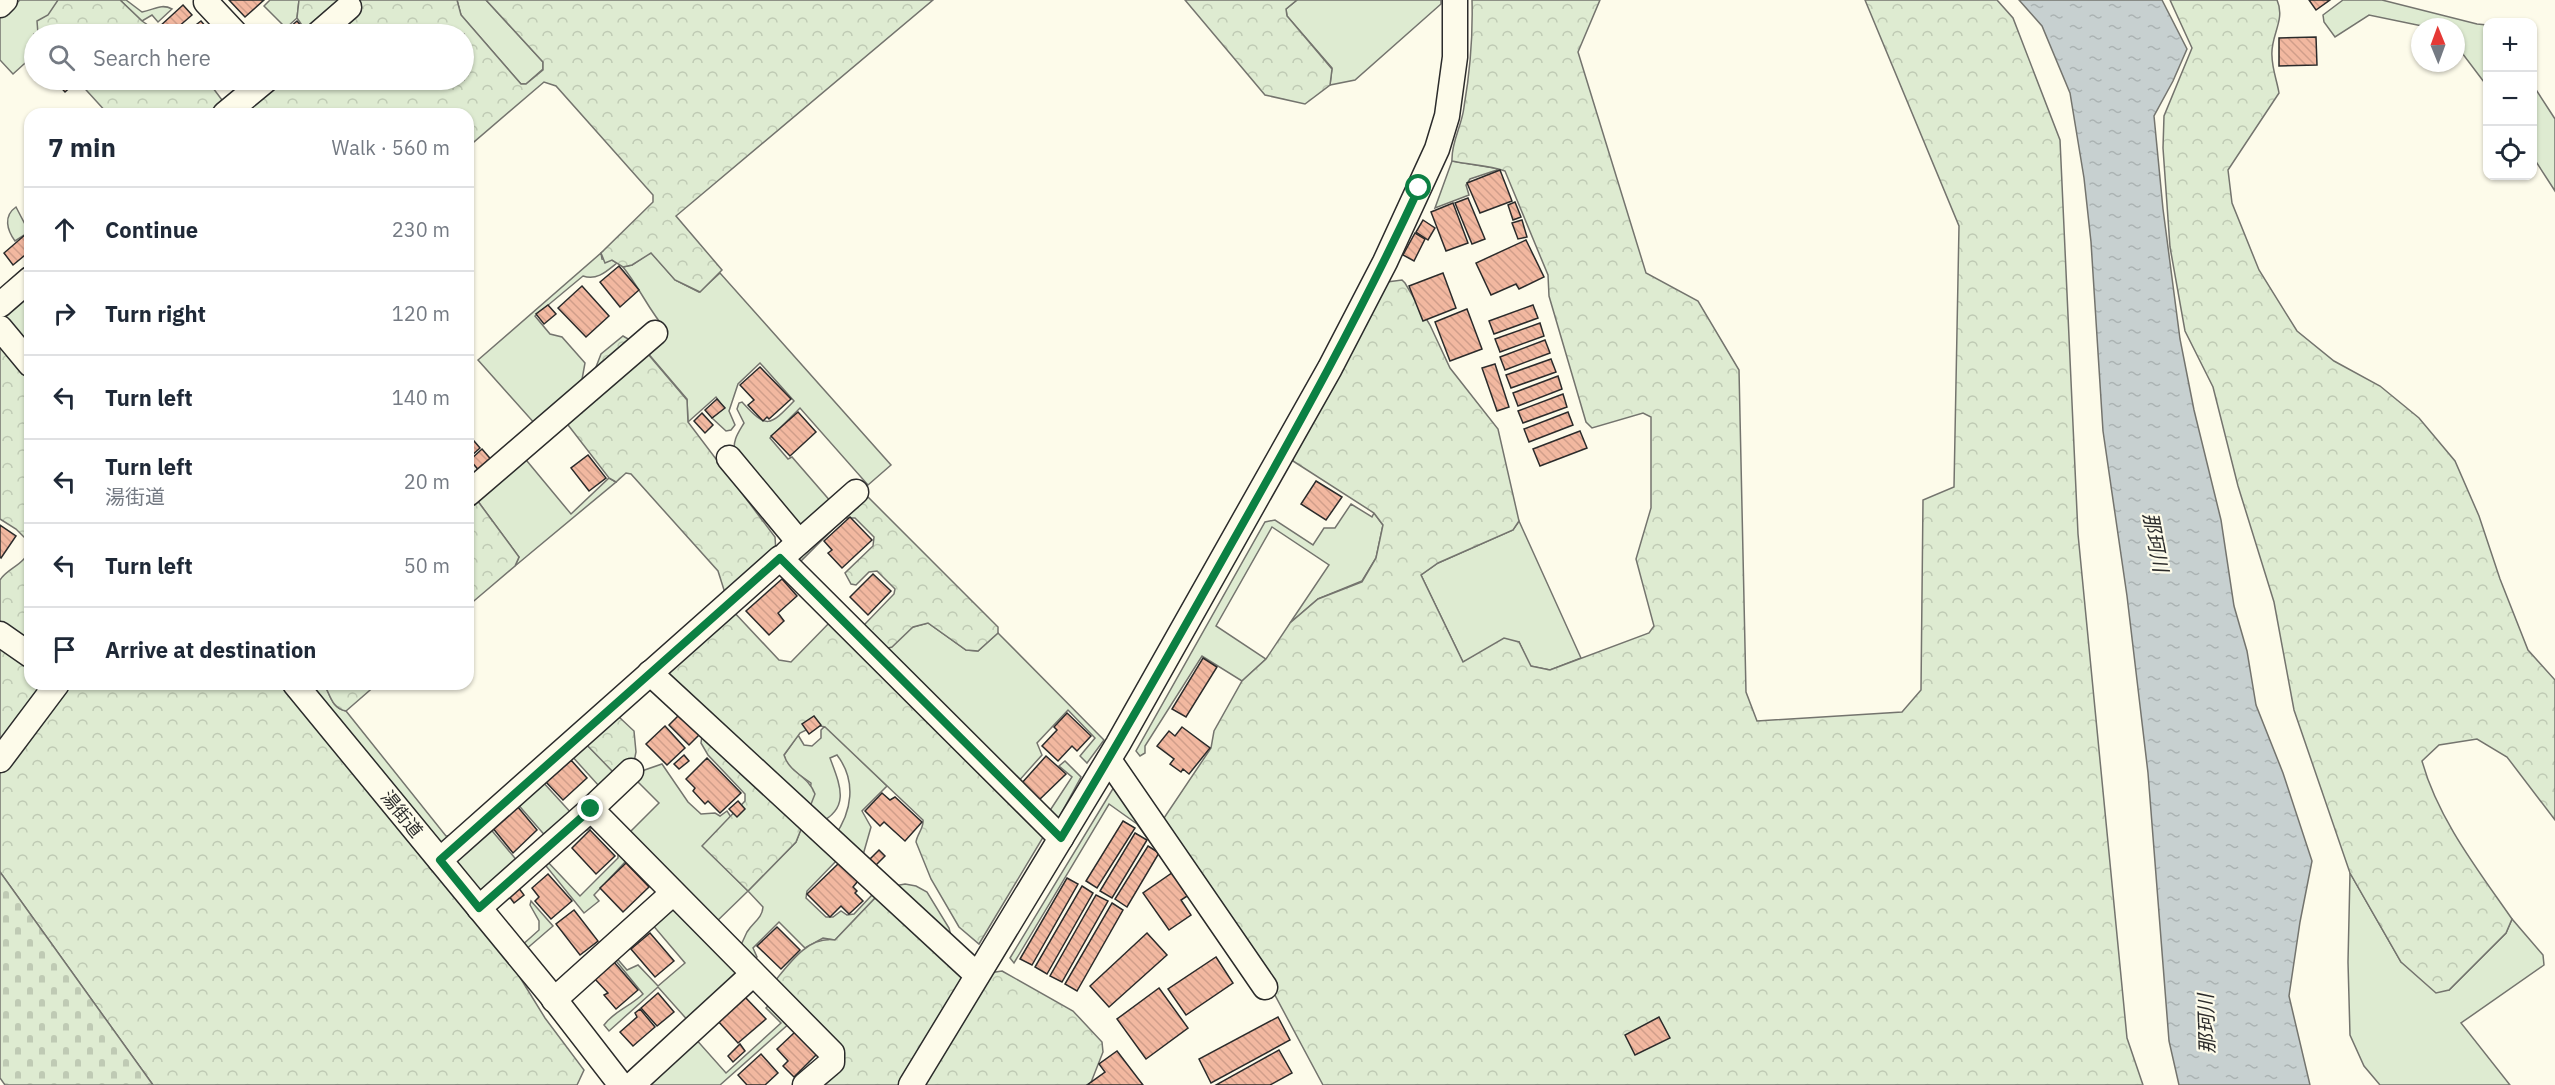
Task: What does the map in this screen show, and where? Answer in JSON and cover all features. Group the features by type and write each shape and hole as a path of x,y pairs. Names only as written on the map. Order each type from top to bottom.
{"street":[{"path":"0,5 5,0"},
{"path":"911,1085 1109,760 1330,368 1384,262 1437,149 1447,116 1455,57 1455,0"},
{"path":"206,2 227,24"},
{"path":"329,24 349,7"},
{"path":"232,108 254,90"},
{"path":"0,304 24,284"},
{"path":"0,328 24,357"},
{"path":"474,489 655,333"},
{"path":"729,458 799,542"},
{"path":"440,860 856,492"},
{"path":"780,558 1061,838"},
{"path":"0,633 24,651"},
{"path":"650,673 977,975"},
{"path":"0,760 52,690"},
{"name":"湯街道","path":"300,690 554,999 621,1085"},
{"path":"1109,760 1265,987"},
{"path":"479,908 631,771"},
{"path":"591,809 832,1053 832,1062 805,1085"},
{"path":"554,999 673,892"},
{"path":"632,1085 753,974"}],"green space":[{"path":"20,0 97,0 69,24 24,24 24,64 13,74 0,60 0,18"},
{"path":"58,0 120,0 146,24 37,24 37,21 48,15"},
{"path":"120,0 126,0 142,12 161,7 172,9 158,22 152,15 142,21"},
{"path":"270,0 299,0 297,18 290,24 282,24 264,6"},
{"path":"299,0 457,0 461,15 469,24 301,24 297,18"},
{"path":"457,0 486,0 543,62 543,69 526,84 521,84 474,30 474,24 469,24 461,15"},
{"path":"486,0 933,0 676,216 722,270 700,292 675,280 651,253 632,265 623,267 612,260 605,263 601,253 653,202 653,195 556,86 544,82 474,142 474,108 103,108 86,90 214,90 222,100 233,102 248,90 474,90 474,30 521,84 526,84 543,70 543,62"},
{"path":"1185,0 1297,0 1286,9 1287,16 1332,69 1330,85 1305,104 1265,95"},
{"path":"1297,0 1441,0 1441,4 1355,80 1330,85 1332,68 1287,16 1286,9"},
{"path":"1472,0 1600,0 1578,52 1646,273 1698,301 1739,370 1746,692 1757,721 1902,712 1921,690 1923,500 1954,487 1959,226 1865,0 1997,0 2013,18 2060,140 2078,534 2127,1038 2143,1085 1323,1085 1262,971 1162,821 1211,748 1214,731 1242,681 1266,659 1290,623 1318,599 1362,582 1376,558 1383,525 1374,513 1293,461 1294,445 1387,282 1402,280 1405,283 1430,325 1450,368 1498,429 1519,521 1513,530 1438,563 1421,575 1463,662 1504,638 1519,642 1531,666 1550,670 1649,633 1654,626 1636,559 1651,508 1651,417 1643,413 1592,428 1586,422 1549,296 1548,275 1505,171 1452,161 1468,81"},
{"path":"2170,0 2277,0 2280,14 2272,56 2279,93 2228,170 2232,203 2259,270 2297,331 2334,361 2380,386 2419,418 2455,461 2479,516 2500,579 2528,650 2555,680 2555,820 2507,757 2477,739 2439,745 2422,761 2438,803 2449,824 2512,919 2506,933 2449,990 2436,993 2401,962 2350,873 2294,710 2274,602 2238,486 2213,387 2185,331 2170,247 2163,148 2164,116 2192,48"},
{"path":"2343,0 2382,0 2453,18 2411,18 2411,24 2369,15 2335,37 2324,22 2323,15"},
{"path":"2465,21 2483,25 2483,81 2465,57"},
{"path":"2537,91 2555,119 2555,191 2537,163"},
{"path":"1452,161 1500,169 1470,179 1466,185 1469,195 1435,208"},
{"path":"16,207 24,222 24,235 15,241 8,223"},
{"path":"651,252 675,280 699,292 720,273 891,465 868,485 800,408 770,438 788,459 792,457 832,503 802,533 734,449 736,437 744,423 737,409 739,403 742,402 757,417 768,421 779,416 794,401 760,363 738,384 729,411 735,425 731,430 726,431 712,418 724,408 716,397 688,422 687,399 646,351 667,331 623,267 632,265"},
{"path":"601,253 602,259 617,263 597,276 583,276 535,316 550,334 562,337 585,363 581,385 536,425 478,360"},
{"path":"24,292 24,343 4,319 4,308"},
{"path":"623,336 642,347 687,400 688,422 775,537 776,552 725,593 718,571 631,474 626,473 616,482 609,478 565,421 601,382 596,367 601,354"},
{"path":"0,342 24,372 24,537 0,519"},
{"path":"522,455 571,514 609,478 616,482 515,566 519,557 474,496"},
{"path":"857,497 868,497 998,627 998,633 978,651 966,650 928,623 913,627 892,647 882,650 864,625 894,594 895,589 877,571 869,572 856,585 851,584 845,573 873,546 874,537 855,518 844,518 801,561 796,559"},
{"path":"474,500 477,500 519,557 515,566 474,601"},
{"path":"1351,504 1372,517 1374,513 1383,525 1376,558 1362,581 1318,599 1290,623 1329,565 1272,527 1216,626 1266,659 1242,681 1202,656 1145,746 1145,753 1140,756 1136,751 1265,522 1275,520 1313,545 1324,528 1335,528"},
{"path":"1519,521 1581,658 1550,670 1530,666 1519,642 1463,662 1421,575 1438,563 1513,530"},
{"path":"24,559 24,690 285,690 516,971 545,1018 584,1070 577,1085 153,1085 0,872 0,580"},
{"path":"732,610 779,660 791,662 833,619 1045,834 979,944 959,927 931,879 916,842 923,820 825,727 816,725 800,733 784,755 790,766 808,783 815,794 796,842 748,891 702,846 745,801 745,794 708,755 701,743 704,721 658,677"},
{"path":"928,623 966,650 978,651 998,633 1104,740 1087,763 1080,756 1095,738 1068,710 1037,743 1042,755 1016,784 882,650 913,627"},
{"path":"312,690 327,690 334,704 346,711 446,836 458,835 446,844 439,842"},
{"path":"327,690 370,690 346,711 341,710"},
{"path":"619,717 634,731 636,752 634,762 614,773 584,742"},
{"path":"825,726 887,786 862,811 871,827 863,855 834,837 845,817 850,796 848,775 837,755 830,758 839,786 839,803 829,817 819,823 808,813 811,783 787,766 784,755 798,735 804,745 812,746 821,738 821,730"},
{"path":"584,742 614,772 599,786 570,754"},
{"path":"1065,761 1081,777 1057,821 1049,812 1072,777 1059,766"},
{"path":"662,764 688,802 701,814 715,813 720,816 727,811 731,817 703,846 748,891 713,925 625,837 659,803 637,781 607,808 608,815 618,825 616,828 603,815 603,806 636,773"},
{"path":"541,780 573,815 548,839 515,801"},
{"path":"1117,782 1170,869 1137,824 1109,804 1014,963 1010,958"},
{"path":"589,822 629,863 625,862 594,895 599,901 584,913 542,861 545,859 580,896 618,858 618,853 592,828 576,835"},
{"path":"803,824 839,858 807,891 806,898 826,917 833,917 841,911 847,915 854,914 873,894 877,896 835,940 823,938 805,948 779,922 753,948 757,957 752,964 738,950 747,932 761,915 763,907 748,891 796,842"},
{"path":"488,826 519,863 482,895 453,861"},
{"path":"0,872 153,1085 5,1085 0,1078"},
{"path":"2350,873 2401,962 2449,990 2506,933 2512,919 2543,955 2544,965 2461,1023 2510,1085 2380,1085 2364,1066 2350,1035 2348,962"},
{"path":"905,884 916,886 927,892 949,928 954,947 889,887"},
{"path":"877,896 965,973 899,1085 811,1085 836,1065 775,981 794,958 809,946 817,942 835,940"},
{"path":"531,901 553,926 524,951 520,947 539,930 539,921 530,905"},
{"path":"677,906 742,972 691,1024 658,987 609,1031 604,1025 608,1020 643,994 612,956 614,955 627,970 638,965 658,986 685,963 651,923"},
{"path":"1002,971 1073,1011 1102,1042 1103,1052 1090,1085 925,1085 989,973"},
{"path":"770,1004 792,1021 720,1085 644,1085 694,1037 726,1073 781,1023 766,1008"}],"water":[{"name":"那珂川","path":"2019,0 2162,0 2187,49 2154,116 2163,209 2180,339 2194,410 2221,520 2234,606 2247,651 2256,705 2283,773 2312,861 2289,996 2310,1085 2179,1085 2169,1041 2148,773 2127,596 2103,431 2091,242 2084,178 2070,93 2042,26"}],"building":[{"path":"229,0 264,0 245,17"},
{"path":"2309,0 2330,0 2316,10"},
{"path":"183,5 192,15 182,24 162,24"},
{"path":"2316,37 2317,65 2279,66 2279,38"},
{"path":"1500,170 1512,201 1480,213 1467,183"},
{"path":"1468,198 1485,239 1472,244 1455,203"},
{"path":"1515,202 1521,217 1513,220 1508,205"},
{"path":"1453,203 1468,243 1446,251 1431,212"},
{"path":"1423,220 1435,228 1428,240 1416,232"},
{"path":"1522,220 1527,237 1518,239 1512,223"},
{"path":"1415,233 1425,239 1414,261 1403,255"},
{"path":"24,236 24,256 13,265 4,253"},
{"path":"1526,240 1544,277 1519,289 1516,284 1491,295 1476,263"},
{"path":"619,266 639,290 620,307 600,282"},
{"path":"1443,273 1456,308 1423,321 1409,286"},
{"path":"582,286 609,316 586,337 558,308"},
{"path":"548,305 556,314 544,324 536,314"},
{"path":"1533,305 1538,318 1494,334 1489,321"},
{"path":"1467,309 1482,349 1450,361 1435,322"},
{"path":"1540,323 1544,336 1500,352 1495,339"},
{"path":"1545,340 1550,353 1505,370 1500,357"},
{"path":"1551,359 1556,372 1511,388 1506,375"},
{"path":"1495,364 1509,407 1497,411 1482,368"},
{"path":"760,367 791,399 769,419 767,417 763,421 748,405 754,400 740,385"},
{"path":"1558,376 1562,389 1518,406 1513,393"},
{"path":"1563,394 1567,407 1523,423 1518,411"},
{"path":"717,399 725,408 712,418 705,410"},
{"path":"798,412 816,432 790,456 771,436"},
{"path":"1568,412 1573,425 1529,442 1524,429"},
{"path":"702,413 713,425 705,433 694,421"},
{"path":"1580,431 1587,448 1540,466 1533,449"},
{"path":"474,441 480,448 474,453"},
{"path":"482,449 494,463 481,473 474,465 474,456"},
{"path":"588,455 606,478 589,491 571,468"},
{"path":"1316,481 1342,497 1326,520 1301,504"},
{"path":"850,517 872,540 842,568 828,553 832,550 824,541"},
{"path":"0,525 16,536 1,558 0,557"},
{"path":"873,574 891,591 868,615 850,597"},
{"path":"782,579 797,596 778,613 784,621 769,635 746,611"},
{"path":"1203,658 1217,667 1186,717 1172,709"},
{"path":"681,713 701,733 689,745 669,725"},
{"path":"1067,713 1091,736 1077,751 1072,746 1058,761 1042,746 1057,730 1054,727"},
{"path":"814,716 821,725 809,734 802,724"},
{"path":"665,726 685,748 667,765 646,744"},
{"path":"1182,727 1210,748 1189,774 1183,769 1181,772 1170,764 1174,759 1157,746 1169,731 1175,736"},
{"path":"684,755 689,761 679,769 674,764"},
{"path":"1046,756 1066,774 1039,800 1021,784"},
{"path":"707,758 741,793 720,813 708,801 705,804 686,779"},
{"path":"571,760 587,778 563,800 546,782"},
{"path":"882,793 890,800 895,797 922,822 905,841 884,822 880,826 865,811"},
{"path":"738,801 745,809 737,817 729,809"},
{"path":"517,806 537,830 513,853 492,827"},
{"path":"1123,821 1135,828 1097,888 1086,881"},
{"path":"590,830 615,856 596,874 572,848"},
{"path":"1135,833 1147,840 1112,898 1100,891"},
{"path":"1148,846 1159,853 1127,907 1115,899"},
{"path":"879,850 885,856 874,867 868,861"},
{"path":"626,863 649,887 623,912 600,888"},
{"path":"839,863 858,881 853,887 857,891 855,893 863,901 849,914 841,906 830,917 807,894"},
{"path":"1179,868 1195,891 1181,900 1191,915 1169,930 1143,893"},
{"path":"548,874 572,901 551,919 535,901 539,897 532,888"},
{"path":"1067,878 1078,884 1032,965 1020,959"},
{"path":"1082,886 1093,893 1047,974 1035,967"},
{"path":"518,887 524,895 514,903 508,895"},
{"path":"1096,895 1108,901 1062,982 1050,976"},
{"path":"1112,903 1123,910 1077,991 1065,984"},
{"path":"574,910 598,941 580,955 556,924"},
{"path":"777,927 800,950 781,969 757,946"},
{"path":"650,933 674,961 655,977 631,949"},
{"path":"1147,933 1167,955 1109,1007 1090,986"},
{"path":"1216,957 1233,983 1186,1015 1168,989"},
{"path":"614,962 638,990 616,1009 604,995 608,993 595,979"},
{"path":"1159,988 1188,1028 1146,1059 1117,1019"},
{"path":"658,993 674,1012 657,1026 641,1008"},
{"path":"745,997 766,1019 738,1043 718,1021"},
{"path":"640,1009 655,1027 633,1046 620,1032 637,1017 635,1013"},
{"path":"1278,1017 1290,1040 1211,1083 1199,1059"},
{"path":"1659,1017 1670,1038 1635,1055 1625,1035"},
{"path":"795,1032 817,1054 794,1077 783,1066 788,1061 777,1049"},
{"path":"740,1044 745,1051 733,1062 728,1056"},
{"path":"1279,1050 1292,1073 1270,1085 1216,1085"},
{"path":"1117,1051 1143,1085 1087,1085 1105,1072 1099,1064"},
{"path":"761,1054 778,1073 765,1085 747,1085 738,1075"}],"route":[{"path":"591,809 479,908 440,860 780,558 1061,838 1118,744 1330,368 1419,188"}]}
